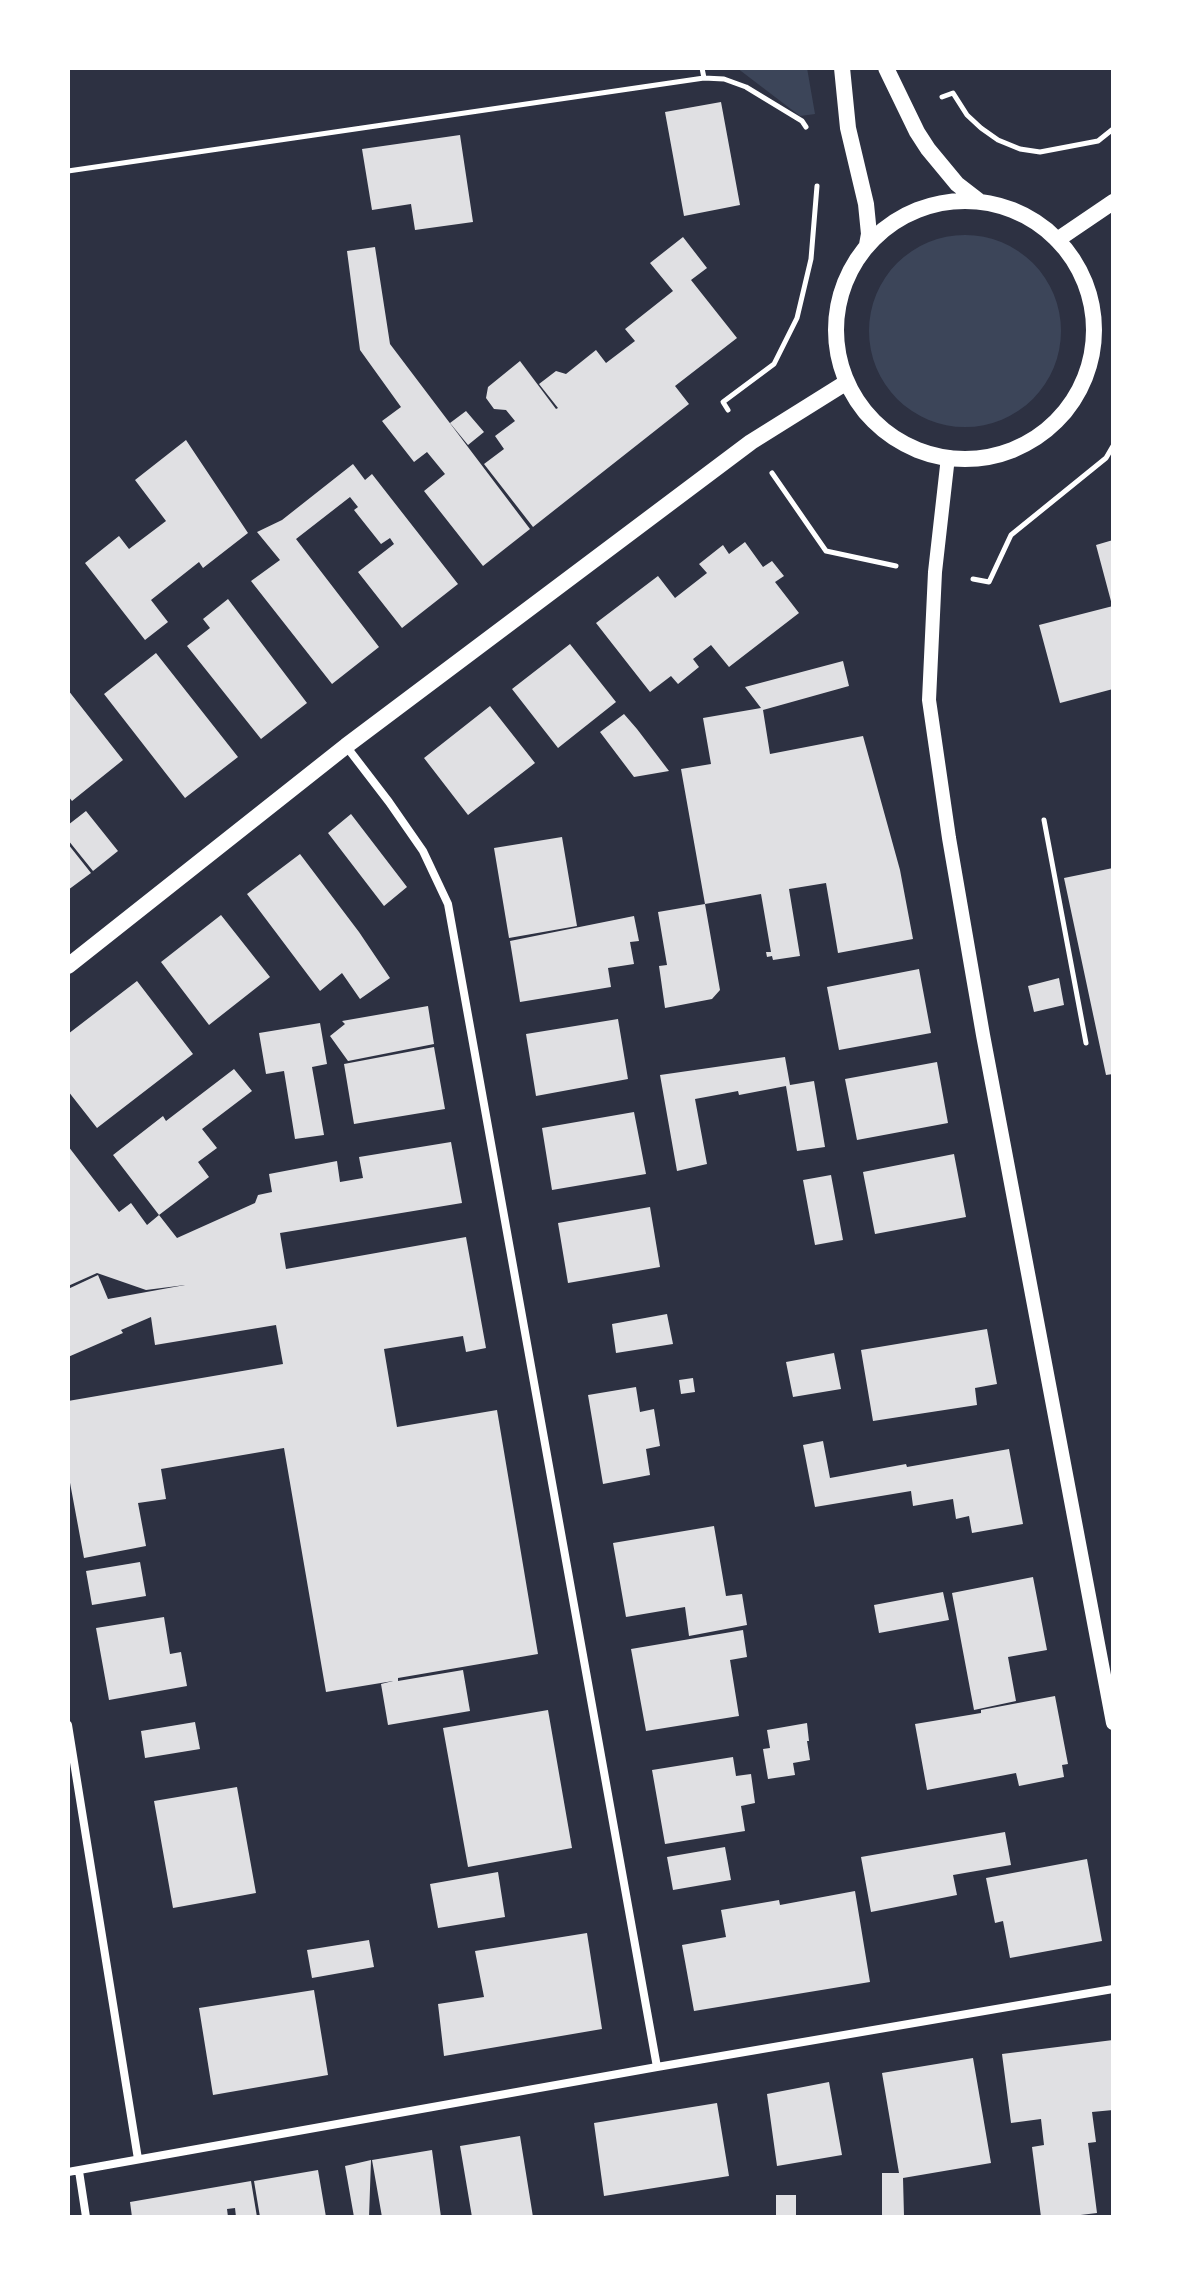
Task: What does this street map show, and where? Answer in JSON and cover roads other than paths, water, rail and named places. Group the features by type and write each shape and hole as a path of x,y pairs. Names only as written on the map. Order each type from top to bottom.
{"main road":[{"path":"842,68 848,128 866,204 867,245"},
{"path":"886,68 928,149 957,184 979,201"},
{"path":"979,201 1001,205 1021,214 1041,225 1057,240 1080,271 1092,307 1094,345 1078,393 1063,414 1044,431 1011,451 961,459 912,448 888,433 867,414 847,382 837,347 837,311 847,276 867,245 888,226 923,207 945,202 979,201"},
{"path":"1057,240 1113,202"},
{"path":"68,966 346,746 751,442 847,382"}],"street":[{"path":"948,457 935,572 929,700 983,1035 1113,1723"},
{"path":"346,746 423,851 448,904 657,2067"},
{"path":"68,1725 138,2159"},
{"path":"68,2172 1113,1989"},
{"path":"79,2171 86,2217"}]}
